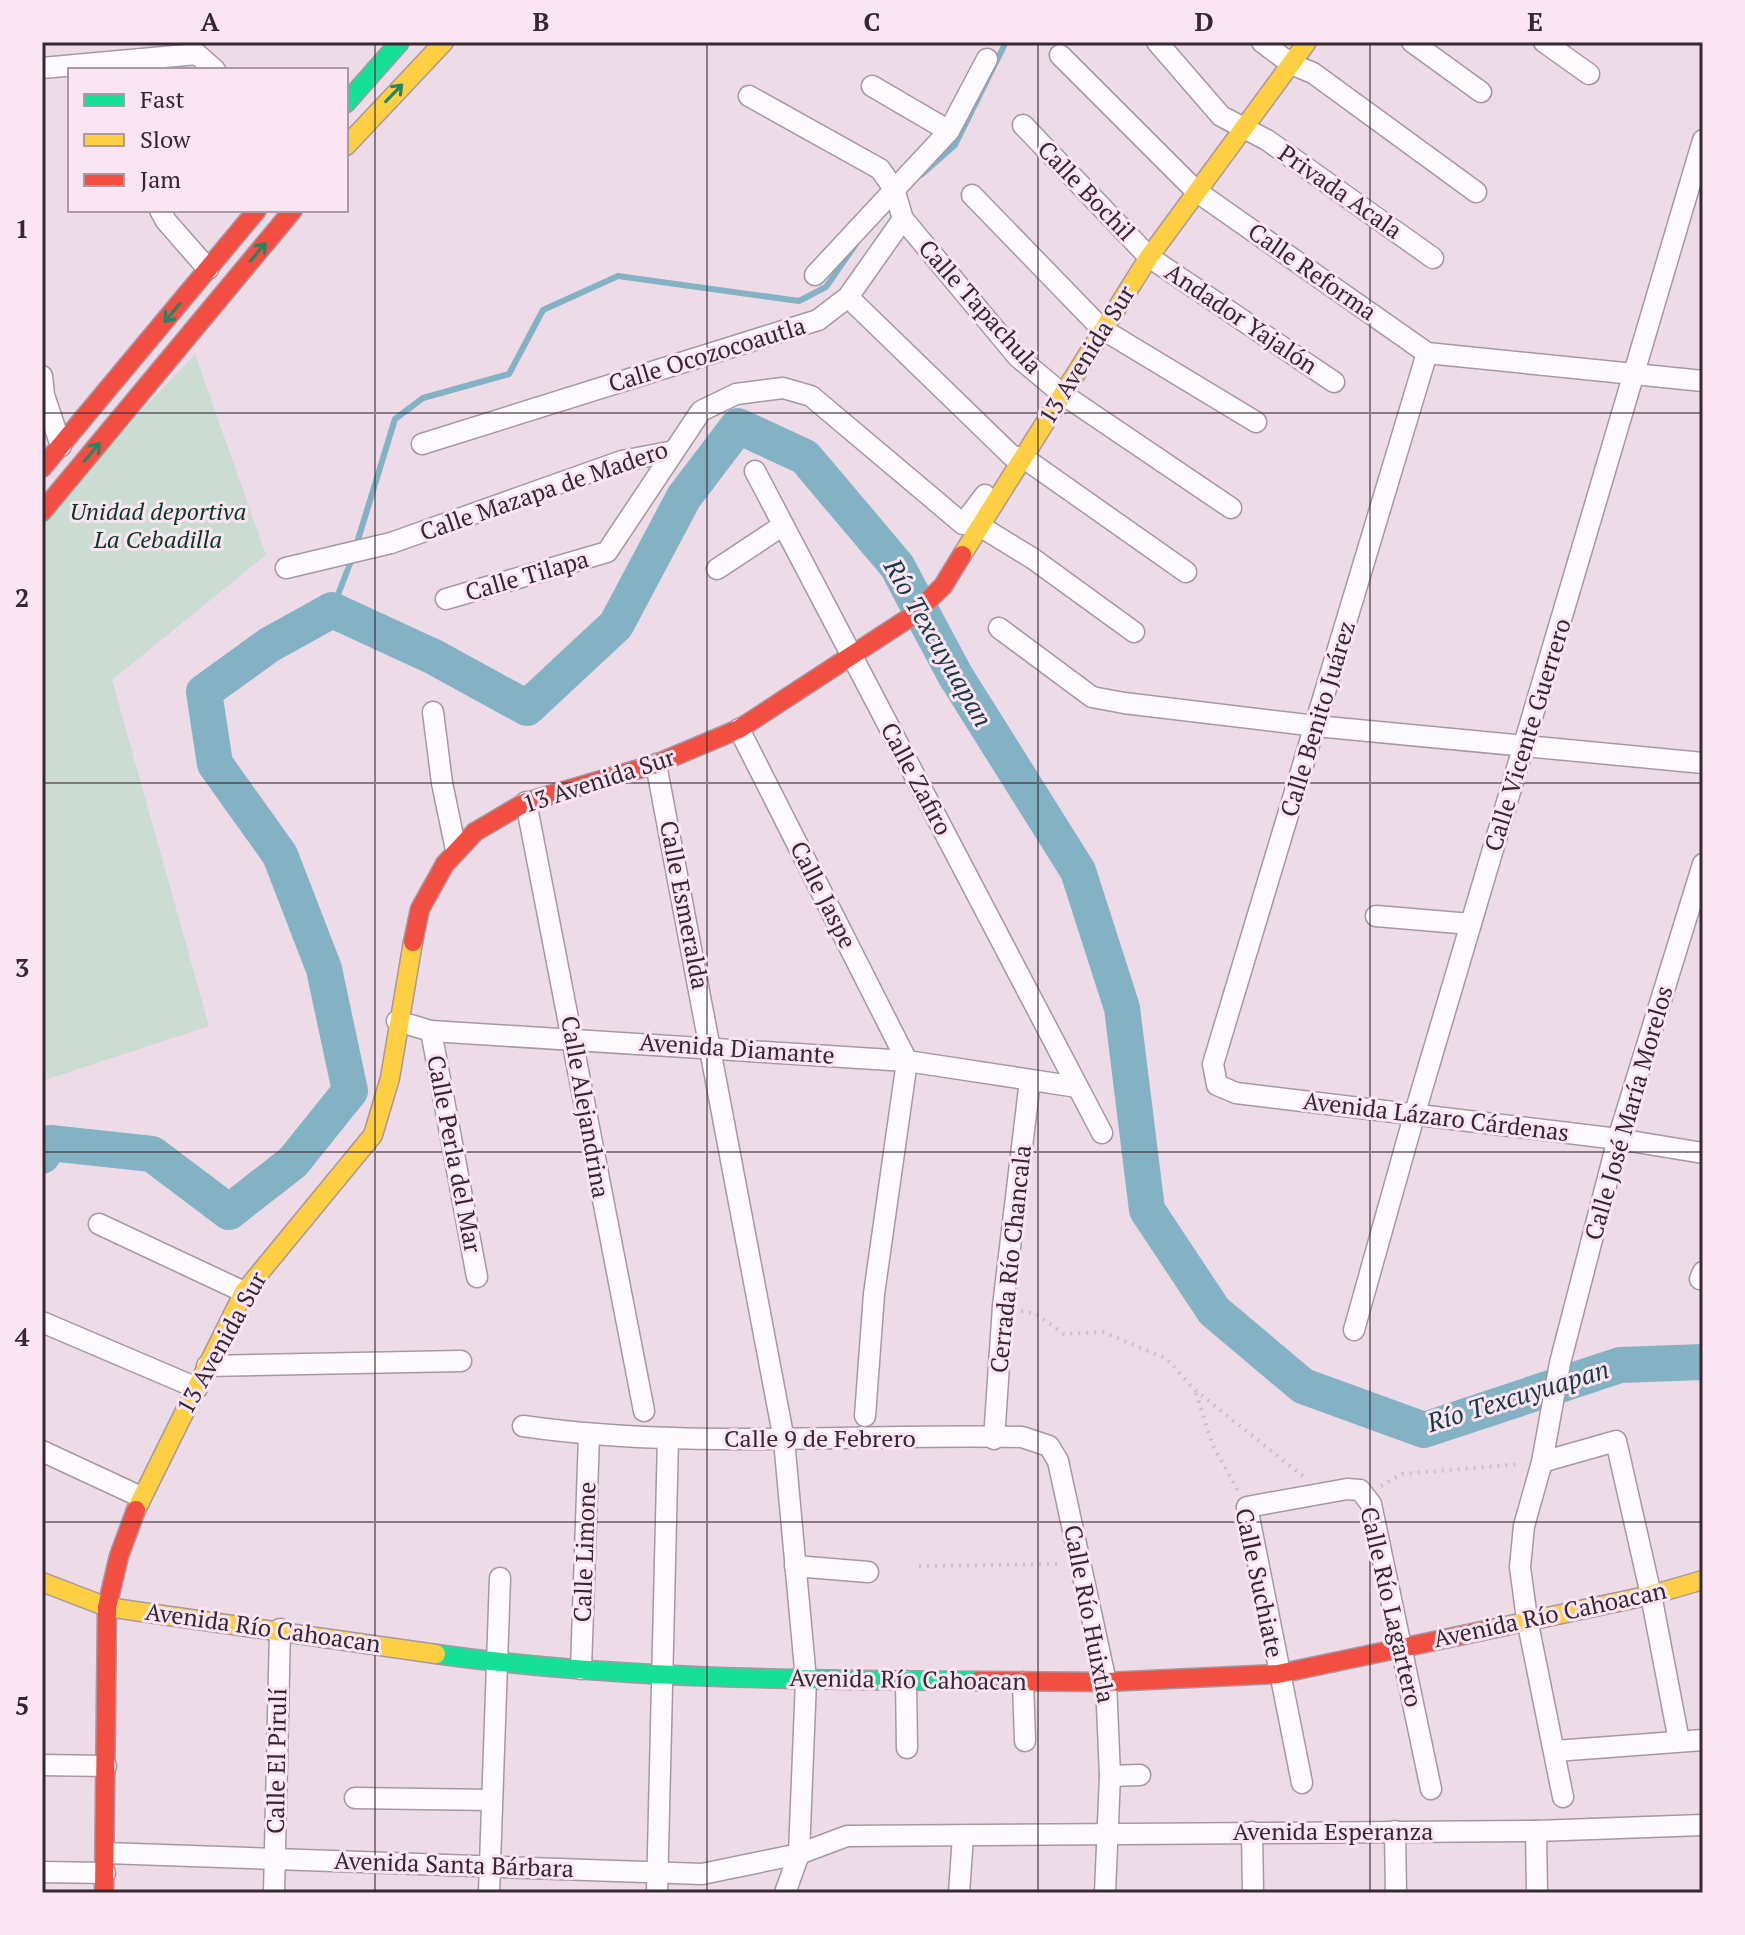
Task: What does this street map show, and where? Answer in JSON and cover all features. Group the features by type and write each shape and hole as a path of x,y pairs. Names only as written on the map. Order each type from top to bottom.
{"street":[{"path":"348,144 444,42"},
{"name":"Privada Acala","path":"1157,42 1221,116 1267,140 1433,258"},
{"path":"1262,42 1291,64 1313,73 1476,192"},
{"name":"13 Avenida Sur","path":"1018,457 1149,257 1307,42"},
{"path":"1412,42 1481,92"},
{"path":"1544,42 1589,74"},
{"path":"348,100 393,44"},
{"path":"42,68 141,65 197,54 213,68"},
{"name":"Calle Reforma","path":"1060,55 1196,191 1427,353"},
{"path":"815,275 949,131 987,59"},
{"path":"872,86 949,131"},
{"path":"749,96 880,169 894,189 903,219"},
{"name":"Calle Bochil","path":"1023,125 1149,257"},
{"name":"Calle Vicente Guerrero","path":"1354,1330 1414,1116 1703,140"},
{"path":"972,195 1102,329 1256,422"},
{"path":"162,212 208,269"},
{"path":"42,468 255,212"},
{"path":"42,512 291,212"},
{"name":"Calle Ocozocoautla","path":"422,444 818,320 848,297 903,219"},
{"name":"Calle Tapachula","path":"903,219 1018,357 1061,393 1231,508"},
{"name":"Andador Yajalón","path":"1149,257 1334,382"},
{"path":"848,297 1018,457 1186,572"},
{"path":"1427,353 1703,381"},
{"name":"Calle Benito Juárez","path":"1217,1085 1213,1064 1427,353"},
{"path":"42,376 44,395 61,446"},
{"name":"Calle Mazapa de Madero","path":"286,568 391,543 622,461 674,451 701,411 736,394 783,388 811,396 973,526 1032,558 1134,632"},
{"name":"Calle Tilapa","path":"446,599 607,552 674,451"},
{"path":"973,526 1018,457"},
{"name":"Calle Zafiro","path":"755,471 1102,1133"},
{"path":"717,569 782,526"},
{"name":"13 Avenida Sur","path":"105,1873 107,1607 119,1556 141,1497 244,1292 373,1135 390,1078 397,1021 420,909 456,850 475,832 526,802 656,764 739,729 912,616 943,586 973,526"},
{"path":"999,628 1092,697 1316,726 1703,763"},
{"path":"433,712 442,783 456,850"},
{"name":"Calle Jaspe","path":"739,729 907,1061"},
{"name":"Calle Esmeralda","path":"656,764 784,1440 806,1680 799,1854 785,1893"},
{"name":"Calle Alejandrina","path":"526,802 644,1411"},
{"name":"Calle José María Morelos","path":"1563,1797 1527,1619 1520,1567 1524,1526 1542,1462 1560,1363 1618,1139 1703,864"},
{"path":"1376,916 1471,924"},
{"name":"Avenida Diamante","path":"397,1021 431,1031 907,1061 1077,1087"},
{"name":"Calle Perla del Mar","path":"431,1031 477,1277"},
{"path":"865,1416 874,1294 907,1061"},
{"name":"Cerrada Río Chancala","path":"994,1439 1003,1306 1030,1080"},
{"name":"Avenida Lázaro Cárdenas","path":"1217,1085 1236,1093 1618,1139 1703,1153"},
{"path":"99,1224 244,1292"},
{"path":"42,1322 197,1388"},
{"path":"207,1366 461,1361"},
{"name":"Calle 9 de Febrero","path":"523,1426 589,1435 668,1438 1022,1437 1049,1446"},
{"name":"Calle Limone","path":"581,1669 589,1435"},
{"path":"657,1883 668,1438"},
{"path":"1542,1462 1616,1441 1651,1595 1679,1741"},
{"name":"Calle Río Huixtla","path":"1049,1446 1058,1461 1106,1682 1110,1776 1105,1893"},
{"path":"42,1451 141,1497"},
{"name":"Calle Río Lagartero","path":"1247,1507 1323,1493 1360,1490 1371,1504 1431,1789"},
{"name":"Calle Suchiate","path":"1247,1507 1302,1783"},
{"path":"795,1566 868,1572"},
{"path":"489,1893 500,1578"},
{"name":"Avenida Río Cahoacan","path":"42,1582 107,1607 280,1629 495,1662 806,1680 1106,1682 1278,1674 1651,1595 1703,1580"},
{"name":"Calle El Pirulí","path":"274,1893 280,1629"},
{"path":"906,1681 907,1748"},
{"path":"1023,1682 1025,1741"},
{"path":"1555,1751 1703,1740"},
{"path":"42,1765 106,1766"},
{"path":"1110,1776 1140,1775"},
{"path":"355,1798 491,1800"},
{"name":"Avenida Esperanza","path":"799,1854 847,1836 1536,1831 1703,1825"},
{"path":"1395,1831 1396,1893"},
{"path":"1536,1831 1537,1893"},
{"path":"1252,1832 1253,1893"},
{"path":"959,1893 963,1836"},
{"name":"Avenida Santa Bárbara","path":"42,1872 105,1873 275,1859 488,1866 657,1883 799,1854"}],"path":[{"path":"1003,1306 1036,1314 1064,1334 1103,1332 1167,1359 1195,1390 1323,1493"},
{"name":"Calle Suchiate","path":"1195,1390 1213,1446 1247,1507"},
{"path":"1360,1490 1376,1489 1402,1474 1542,1462"},
{"path":"919,1566 1081,1564"}],"green space":[{"name":"Unidad deportiva La Cebadilla","path":"195,354 266,555 112,680 209,1026 42,1081 42,516"}],"waterway":[{"path":"921,175 955,145 1006,42"},
{"path":"356,546 395,419 423,398 509,374 543,310 618,276 799,301 826,287 856,244"},
{"name":"Río Texcuyuapan","path":"42,1156 50,1143 152,1154 229,1212 293,1162 350,1091 324,969 280,855 215,764 204,692 269,645 332,610 434,657 527,708 616,625 684,497 738,426 805,457 897,566 955,675 1078,871 1122,1008 1147,1210 1214,1311 1303,1386 1424,1430 1620,1365 1703,1362"},
{"path":"332,610 353,556"}],"traffic: fast":[{"path":"348,101 400,42"},
{"path":"436,1654 638,1673 775,1679 978,1681"}],"traffic: slow":[{"path":"348,144 444,42"},
{"path":"962,555 1149,257 1307,42"},
{"path":"136,1510 244,1292 373,1135 390,1078 413,942"},
{"path":"1482,1631 1651,1595 1703,1580"},
{"path":"42,1582 107,1607 436,1654"}],"traffic: jam":[{"path":"42,468 255,212"},
{"path":"42,512 291,212"},
{"path":"413,942 420,909 445,864 475,832 526,802 656,764 739,729 912,616 943,586 962,555"},
{"path":"104,1893 107,1607 119,1556 136,1510"},
{"path":"978,1681 1106,1682 1278,1674 1482,1631"}]}
